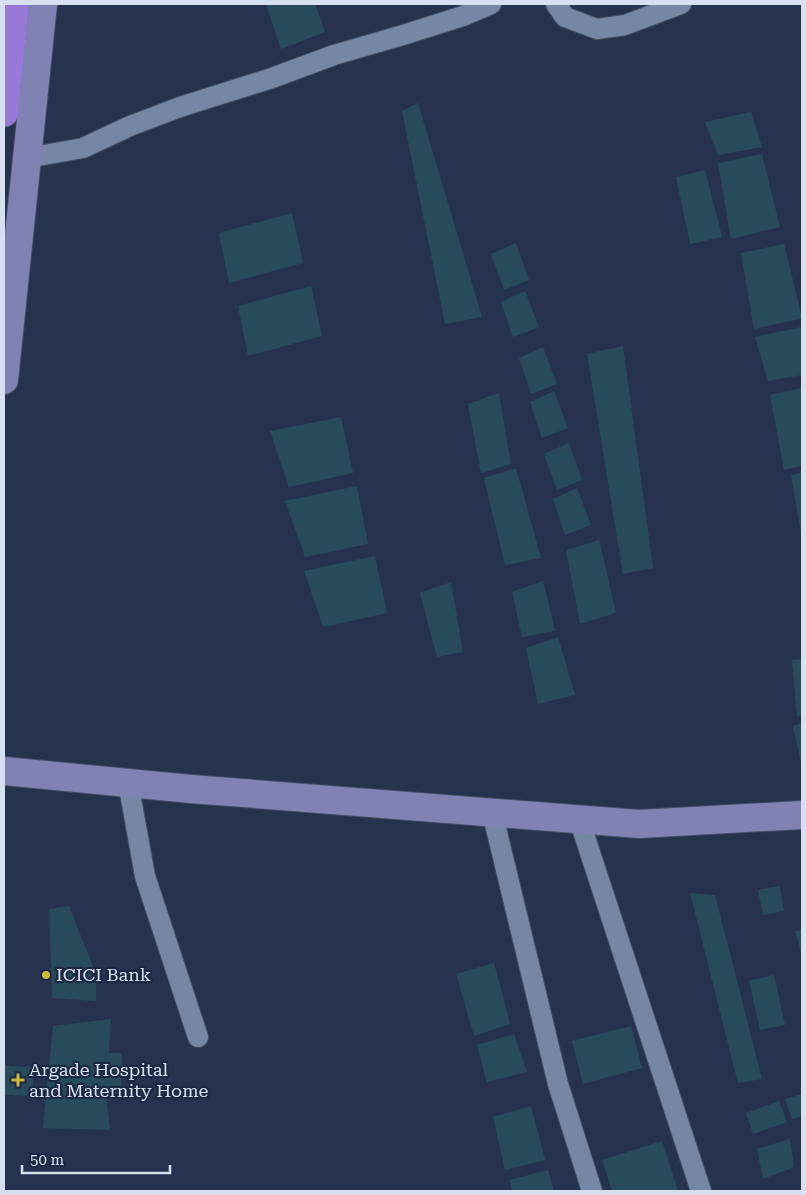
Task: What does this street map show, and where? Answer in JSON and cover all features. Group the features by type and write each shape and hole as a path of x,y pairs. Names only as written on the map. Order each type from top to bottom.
{"highway":[{"path":"4,113 16,4"}],"main road":[{"path":"4,380 43,4"},
{"path":"4,771 192,789 639,824 802,815"}],"street":[{"path":"27,158 83,148 130,126 180,107 272,78 334,55 463,16 491,4"},
{"path":"556,4 565,17 597,29 625,25 681,4"},
{"path":"128,782 146,876 198,1037"},
{"path":"492,812 558,1084 592,1191"},
{"path":"579,819 701,1191"}],"building":[{"path":"266,4 315,4 325,32 281,49"},
{"path":"418,103 482,317 445,324 402,111"},
{"path":"751,112 762,147 718,155 705,122"},
{"path":"762,154 780,227 731,239 718,163"},
{"path":"705,170 722,237 690,244 676,177"},
{"path":"292,213 303,263 229,283 219,233"},
{"path":"516,243 529,280 504,290 491,254"},
{"path":"784,244 802,318 754,329 741,253"},
{"path":"311,286 322,336 248,356 238,306"},
{"path":"525,291 539,327 513,337 501,302"},
{"path":"801,327 802,375 768,381 755,337"},
{"path":"623,346 653,568 623,574 587,354"},
{"path":"543,347 557,384 531,394 519,358"},
{"path":"802,388 802,466 784,470 770,395"},
{"path":"554,391 568,428 542,438 530,402"},
{"path":"499,393 511,464 481,473 468,404"},
{"path":"341,417 353,473 289,487 270,431"},
{"path":"569,443 582,480 557,490 544,454"},
{"path":"516,468 541,558 505,565 484,478"},
{"path":"802,473 802,534 801,534 791,475"},
{"path":"357,486 368,544 305,557 285,501"},
{"path":"577,488 591,525 565,535 553,499"},
{"path":"599,540 616,613 580,624 566,550"},
{"path":"375,556 387,613 323,627 304,571"},
{"path":"543,581 555,631 522,637 512,592"},
{"path":"451,582 463,652 437,657 420,593"},
{"path":"558,637 575,695 538,704 526,648"},
{"path":"802,659 802,716 797,716 792,660"},
{"path":"802,723 802,763 801,763 793,726"},
{"path":"780,886 784,911 763,915 758,890"},
{"path":"690,893 715,895 762,1079 738,1083"},
{"path":"69,906 96,974 96,1001 52,998 49,909"},
{"path":"802,930 802,955 795,931"},
{"path":"494,963 510,1024 474,1036 456,974"},
{"path":"774,975 785,1025 760,1030 749,981"},
{"path":"111,1019 109,1053 122,1053 121,1094 106,1093 110,1130 43,1128 53,1026"},
{"path":"631,1026 642,1068 583,1084 572,1041"},
{"path":"514,1034 527,1072 487,1082 477,1045"},
{"path":"4,1066 34,1067 32,1096 4,1095"},
{"path":"802,1094 802,1116 792,1119 785,1099"},
{"path":"779,1101 787,1122 753,1134 746,1113"},
{"path":"531,1106 545,1160 505,1170 493,1117"},
{"path":"790,1139 794,1167 763,1179 757,1149"},
{"path":"662,1141 678,1191 612,1191 602,1160"},
{"path":"548,1170 554,1191 512,1191 510,1180"}],"place":[{"name":"ICICI Bank","path":"46,975"},
{"name":"Argade Hospital and Maternity Home","path":"18,1080"}]}
